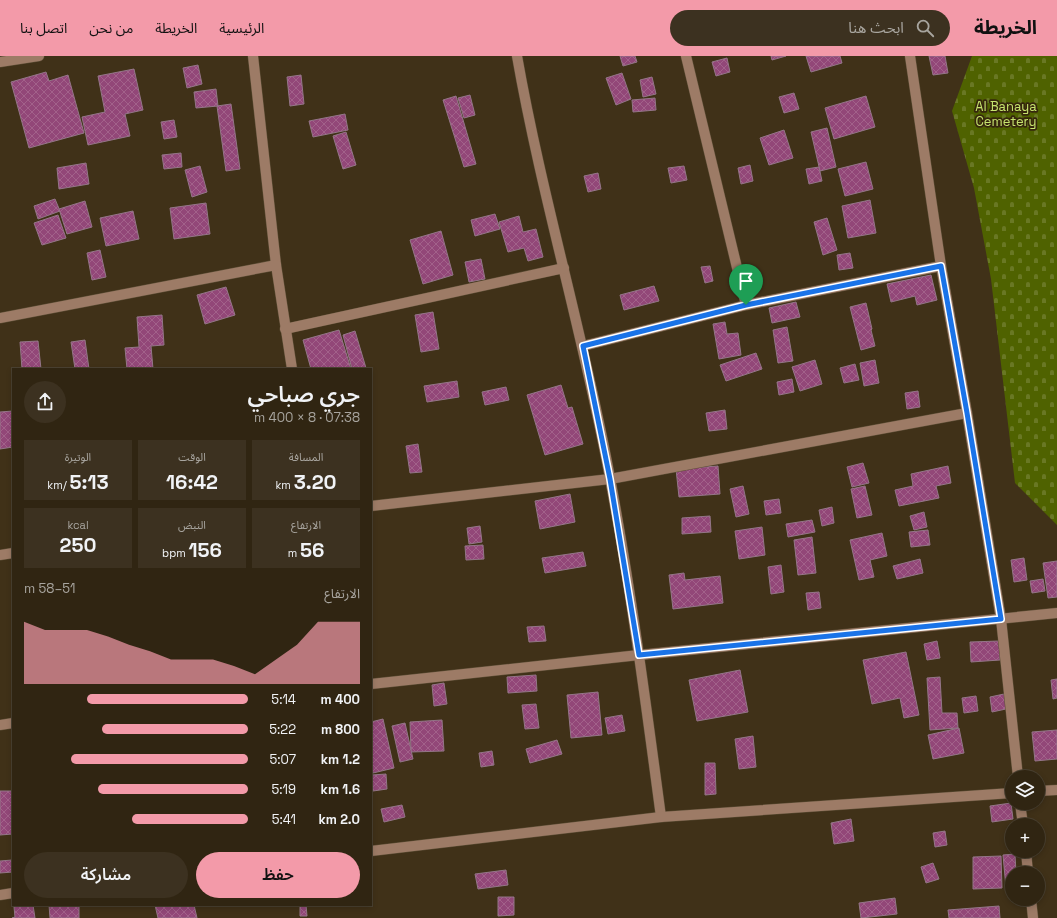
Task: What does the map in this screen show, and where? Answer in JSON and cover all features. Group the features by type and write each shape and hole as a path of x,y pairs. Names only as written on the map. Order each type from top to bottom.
{"street":[{"path":"0,62 40,56"},
{"path":"253,56 276,265 292,368"},
{"path":"517,56 527,111 583,346 610,479 639,655 661,817"},
{"path":"686,56 746,305"},
{"path":"910,56 941,266 1001,619 1017,770"},
{"path":"0,318 276,265"},
{"path":"583,346 746,305 941,266"},
{"path":"285,329 564,268"},
{"path":"372,506 610,479 967,413"},
{"path":"0,555 12,553"},
{"path":"372,684 639,655 1057,613"},
{"path":"0,725 12,723"},
{"path":"1045,791 1057,790"},
{"path":"372,851 661,817 1005,793"},
{"path":"0,895 12,893"},
{"path":"1032,906 1033,918"}],"green space":[{"name":"Al Banaya Cemetery","path":"972,56 1057,56 1057,525 1015,483 991,279 974,188 952,111"}],"building":[{"path":"620,56 635,56 637,62 623,66"},
{"path":"771,56 786,56 772,60"},
{"path":"806,56 840,56 842,63 811,72"},
{"path":"929,56 945,56 948,73 933,75"},
{"path":"727,58 730,72 716,76 712,62"},
{"path":"198,65 202,84 187,88 183,68"},
{"path":"134,69 143,110 125,114 130,136 88,145 82,117 105,112 98,76"},
{"path":"46,72 49,81 68,75 84,133 29,148 11,82"},
{"path":"622,73 631,99 616,105 606,78"},
{"path":"301,75 304,104 290,106 287,77"},
{"path":"652,77 656,94 643,97 640,80"},
{"path":"216,89 218,106 196,108 194,92"},
{"path":"794,93 799,109 784,113 779,97"},
{"path":"470,95 475,115 464,118 458,98"},
{"path":"456,96 476,164 464,167 443,100"},
{"path":"866,96 875,127 834,139 825,108"},
{"path":"655,98 656,110 633,112 632,100"},
{"path":"231,104 240,169 226,171 217,106"},
{"path":"345,114 348,130 313,137 309,121"},
{"path":"174,120 177,137 164,139 161,122"},
{"path":"827,128 836,167 820,171 811,132"},
{"path":"784,130 793,158 769,165 760,138"},
{"path":"346,132 356,165 343,169 333,136"},
{"path":"181,153 182,167 164,169 162,155"},
{"path":"866,162 873,189 845,196 838,169"},
{"path":"86,163 89,184 59,189 57,168"},
{"path":"750,165 753,181 741,184 738,168"},
{"path":"200,166 207,192 192,197 185,170"},
{"path":"684,166 687,180 671,183 668,168"},
{"path":"819,167 822,181 809,184 806,169"},
{"path":"598,173 601,189 588,192 584,176"},
{"path":"55,199 60,211 38,219 34,206"},
{"path":"870,200 876,233 848,238 842,206"},
{"path":"85,201 92,227 67,234 59,209"},
{"path":"206,203 210,234 174,239 170,208"},
{"path":"133,211 139,239 106,246 100,218"},
{"path":"495,214 500,229 475,236 471,220"},
{"path":"58,215 66,238 42,245 34,223"},
{"path":"519,216 523,232 536,229 543,257 528,261 524,248 508,252 499,222"},
{"path":"827,218 837,250 823,255 814,222"},
{"path":"441,231 453,275 423,284 410,240"},
{"path":"100,250 106,277 92,280 87,253"},
{"path":"850,253 853,268 839,270 837,255"},
{"path":"481,259 485,279 469,282 465,262"},
{"path":"710,266 713,281 705,283 701,267"},
{"path":"931,275 937,300 917,305 915,296 891,302 887,284"},
{"path":"654,286 659,301 624,310 620,295"},
{"path":"226,287 235,315 205,324 197,295"},
{"path":"796,302 800,317 772,323 769,308"},
{"path":"866,303 875,346 861,350 850,307"},
{"path":"433,312 439,349 421,352 415,315"},
{"path":"162,315 164,345 151,346 153,368 127,368 125,348 139,347 137,317"},
{"path":"725,322 727,334 738,333 741,355 719,359 713,324"},
{"path":"787,327 793,361 778,363 773,330"},
{"path":"339,330 351,368 311,368 303,340"},
{"path":"355,331 366,368 352,368 343,335"},
{"path":"85,340 89,368 75,368 71,342"},
{"path":"38,341 41,368 22,368 20,342"},
{"path":"756,353 762,369 726,381 720,365"},
{"path":"815,360 822,384 800,391 792,367"},
{"path":"875,360 879,383 864,386 860,363"},
{"path":"855,364 859,380 844,383 840,368"},
{"path":"792,379 794,392 779,395 777,382"},
{"path":"457,381 459,397 427,402 424,386"},
{"path":"561,385 568,408 572,407 583,444 545,455 527,395"},
{"path":"506,387 509,400 485,405 482,392"},
{"path":"918,391 920,407 907,409 905,393"},
{"path":"725,410 727,429 709,431 706,413"},
{"path":"12,411 12,447 0,449 0,412"},
{"path":"418,444 422,472 410,473 406,446"},
{"path":"863,463 869,483 852,487 847,467"},
{"path":"718,466 720,494 679,497 676,469"},
{"path":"948,466 951,483 936,486 939,498 899,506 895,490 913,486 911,474"},
{"path":"743,486 749,514 736,517 730,489"},
{"path":"865,486 872,515 857,518 851,489"},
{"path":"570,494 575,522 540,529 535,501"},
{"path":"779,499 781,513 766,515 764,501"},
{"path":"832,507 834,523 822,526 819,510"},
{"path":"924,512 927,527 914,530 910,516"},
{"path":"710,516 711,532 682,534 682,518"},
{"path":"812,520 815,532 788,537 786,524"},
{"path":"480,526 482,542 469,544 467,528"},
{"path":"762,527 765,555 739,559 735,531"},
{"path":"928,530 930,545 911,547 909,532"},
{"path":"882,533 887,556 870,560 874,577 859,580 850,540"},
{"path":"812,537 816,573 798,575 794,540"},
{"path":"483,545 484,559 466,560 465,546"},
{"path":"583,552 586,566 545,573 542,558"},
{"path":"1024,558 1027,580 1014,582 1011,560"},
{"path":"920,559 923,573 897,579 893,566"},
{"path":"1057,561 1057,597 1048,598 1043,563"},
{"path":"781,565 784,592 771,594 768,567"},
{"path":"684,573 685,580 720,576 723,603 673,609 669,575"},
{"path":"1043,579 1045,591 1032,593 1030,581"},
{"path":"819,592 821,608 808,610 806,593"},
{"path":"544,626 546,641 529,642 527,627"},
{"path":"937,641 940,658 927,660 924,644"},
{"path":"999,641 1000,660 971,662 970,642"},
{"path":"906,652 919,715 904,718 900,698 872,704 863,660"},
{"path":"740,670 748,712 697,721 689,680"},
{"path":"536,675 537,691 508,693 507,677"},
{"path":"940,677 942,713 957,713 958,728 930,730 927,678"},
{"path":"1057,679 1057,698 1053,699 1051,680"},
{"path":"444,683 447,704 434,706 432,685"},
{"path":"598,692 602,735 571,738 567,695"},
{"path":"1004,694 1006,709 992,712 990,697"},
{"path":"976,696 978,711 964,713 962,698"},
{"path":"536,704 539,728 525,729 522,705"},
{"path":"622,715 625,731 608,734 605,718"},
{"path":"383,719 394,768 373,773 372,768 372,722"},
{"path":"442,720 444,751 411,752 410,722"},
{"path":"405,723 413,759 400,762 392,726"},
{"path":"959,728 964,753 933,759 928,735"},
{"path":"1057,730 1057,759 1035,761 1032,732"},
{"path":"753,736 756,767 739,769 735,739"},
{"path":"557,740 562,754 530,763 526,749"},
{"path":"492,751 494,765 481,767 479,753"},
{"path":"705,763 715,763 716,794 705,795"},
{"path":"386,774 387,789 373,791 372,775"},
{"path":"0,791 12,791 12,834 0,835"},
{"path":"1005,804 1005,810 1012,810 1013,818 1005,818 1005,820 992,822 990,806"},
{"path":"402,805 405,817 384,822 381,809"},
{"path":"851,819 854,841 834,844 831,823"},
{"path":"945,831 947,845 935,847 933,833"},
{"path":"1003,855 1005,855 1005,858 1015,858 1016,866 1005,866 1005,877"},
{"path":"1001,856 1002,888 973,889 973,857"},
{"path":"12,860 12,872 0,873 0,861"},
{"path":"933,863 939,879 926,883 921,867"},
{"path":"506,870 508,885 478,889 475,874"},
{"path":"498,897 514,897 514,915 498,916"},
{"path":"895,898 897,914 861,918 859,903"},
{"path":"33,906 35,918 12,918 15,917 14,907"},
{"path":"49,906 79,906 79,918 50,918"},
{"path":"155,906 194,906 197,918 158,918"},
{"path":"300,906 306,906 307,916 300,916"},
{"path":"999,906 1000,918 949,918 948,910"}],"route":[{"path":"941,266 1001,619 639,655 610,479 583,346 746,305 941,266"}]}
